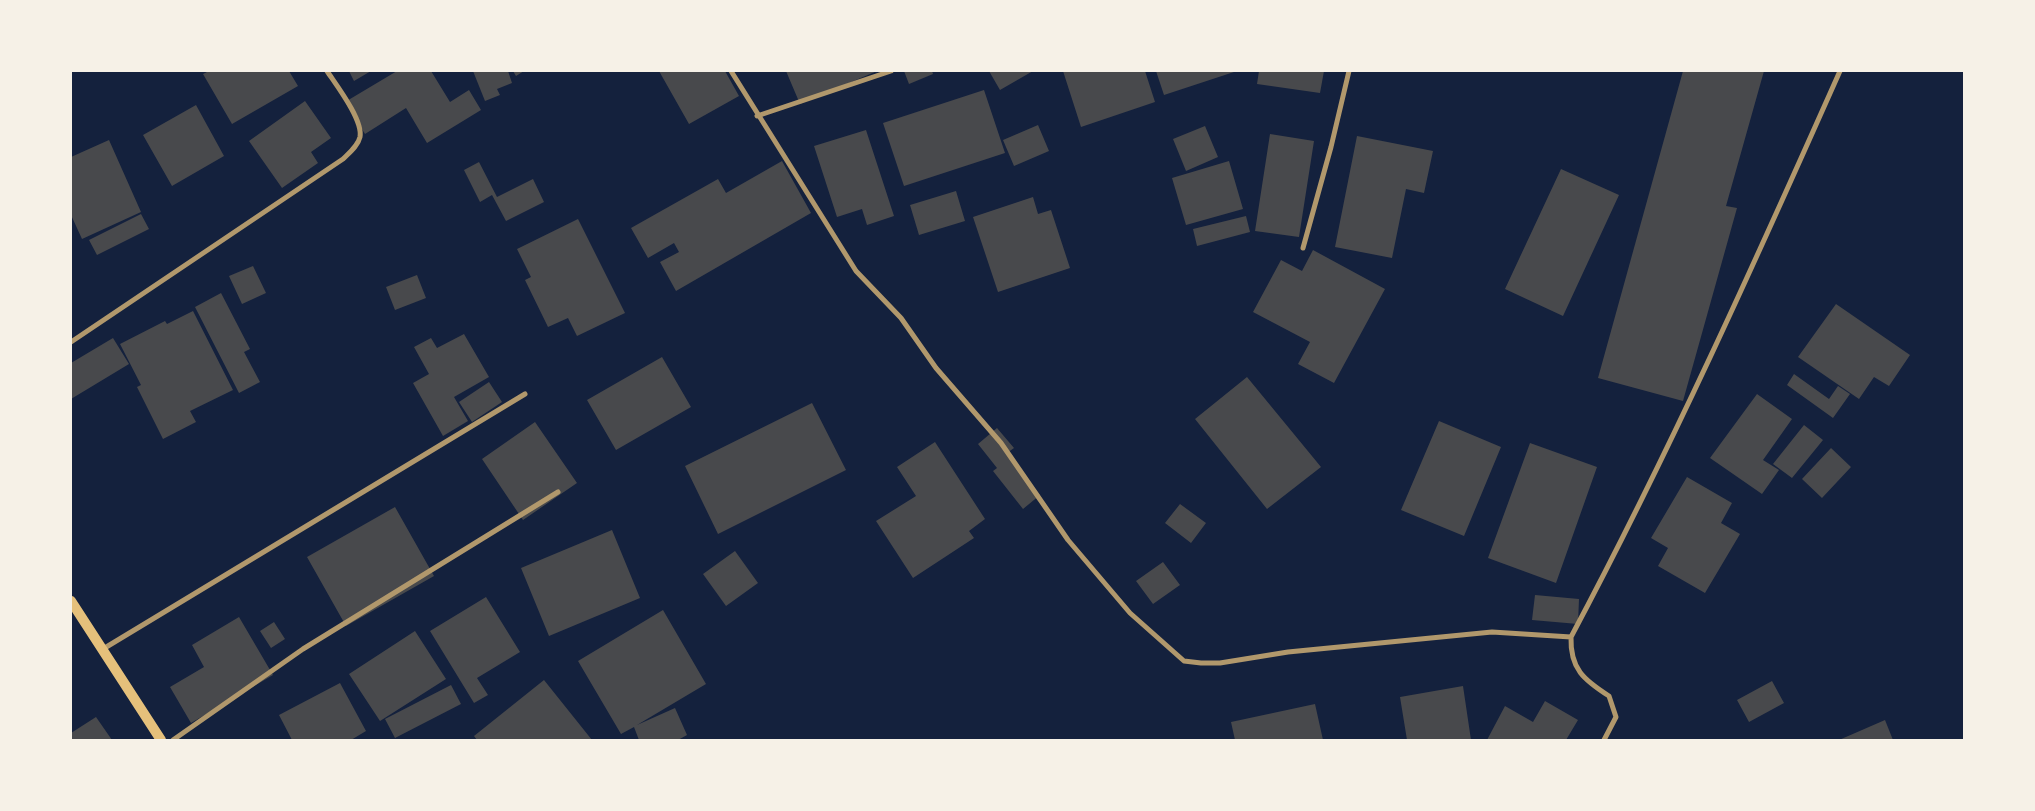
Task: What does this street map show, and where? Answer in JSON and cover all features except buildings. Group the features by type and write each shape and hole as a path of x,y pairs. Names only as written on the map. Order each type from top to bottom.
{"main road":[{"path":"71,601 161,740"}],"street":[{"path":"71,342 343,159 354,148 360,139 361,128 327,71"},
{"path":"731,71 757,116 856,271 901,318 936,368 1001,443 1068,540 1130,613 1184,661 1201,664 1220,663 1298,651 1492,632 1571,637"},
{"path":"757,116 891,71"},
{"path":"1303,248 1331,147 1348,71"},
{"path":"1604,740 1616,717 1609,696 1594,686 1577,670 1572,656 1571,637 1609,566 1679,421 1840,71"},
{"path":"103,649 525,394"},
{"path":"173,740 303,649 558,492"}]}
